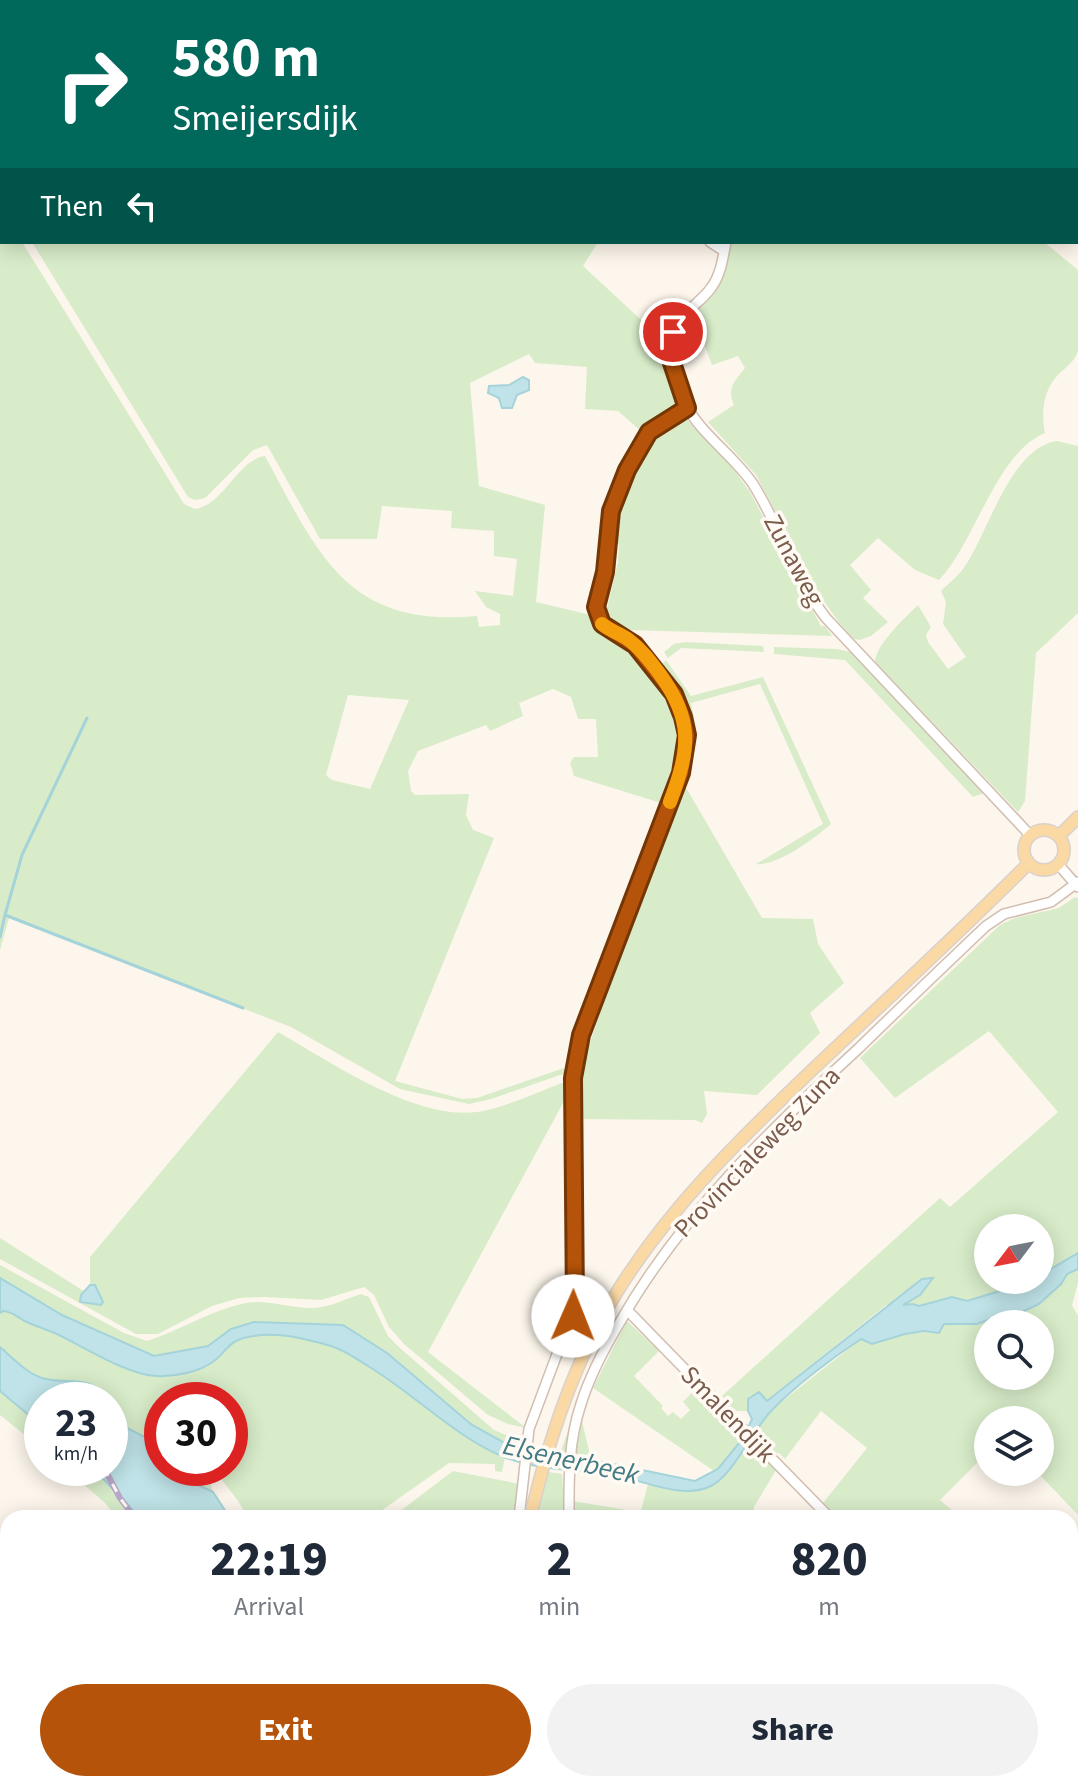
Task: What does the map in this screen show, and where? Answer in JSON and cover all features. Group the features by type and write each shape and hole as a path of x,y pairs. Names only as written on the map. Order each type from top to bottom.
{"main road":[{"path":"1059,836 1078,817"},
{"path":"1043,829 1059,836 1064,852 1058,864 1045,870 1029,863 1024,852 1030,835 1043,829"},
{"name":"Provincialeweg Zuna","path":"532,1510 550,1444 579,1365 606,1310 654,1236 683,1200 744,1136 1029,863"}],"street":[{"name":"Zunaweg","path":"725,246 712,287 681,318 672,336 672,363 687,408 752,483 812,598 826,618 1030,835"},
{"path":"520,1510 529,1429 575,1306 574,1071 581,1035 681,773 687,735 680,707 669,687 635,645 602,624 597,614 597,603 605,572 611,511 629,464 649,432 687,408"},
{"path":"1058,864 1077,884"},
{"name":"Provincialeweg Zuna","path":"569,1510 567,1474 581,1402 595,1368 627,1310 674,1238 716,1187 818,1085 986,926 1004,914 1051,902 1077,884"},
{"name":"Smalendijk","path":"627,1310 822,1510"}],"green space":[{"path":"0,244 23,244 184,504 195,509 205,506 247,465 265,456 303,525 343,578 367,597 397,610 433,617 477,616 479,627 500,625 500,614 486,607 475,591 513,596 517,559 494,556 494,531 451,528 452,511 382,506 377,539 320,539 267,445 253,450 205,498 195,500 188,497 33,244 597,244 583,266 663,340 663,358 675,394 673,408 642,432 618,411 585,409 587,367 535,363 529,354 470,383 479,486 545,505 536,602 591,615 600,628 637,653 670,695 678,711 682,725 680,752 661,803 574,776 570,763 574,757 598,757 596,719 578,719 571,697 553,689 519,703 523,716 490,731 486,725 418,751 408,771 411,791 415,795 469,794 466,815 473,830 494,838 395,1081 462,1099 477,1098 564,1068 566,1073 469,1104 400,1089 291,1027 9,918 0,950","holes":["348,695 409,700 370,789 332,780 326,775"]},
{"path":"730,244 1046,244 1078,270 1078,351 1053,381 1046,395 1043,410 1045,433 1028,443 1013,459 939,580 915,570 878,538 850,565 871,590 863,598 888,622 871,636 854,639 840,624 821,597 756,475 708,422 734,405 731,389 745,368 738,356 712,365 692,312 727,260"},
{"path":"687,420 731,466 750,492 821,626 825,626 832,636 630,630 609,621 607,623 602,616 606,613 618,562 619,544 613,543 613,531 618,531 627,481 643,450 654,437"},
{"path":"1057,441 1078,446 1078,613 1036,653 1025,801 1018,812 875,662 886,639 918,605 931,627 926,635 928,642 948,669 966,657 943,624 946,602 941,591 963,569 1001,495 1026,459 1040,447"},
{"path":"674,644 763,646 764,652 681,648 668,658 664,652"},
{"path":"774,647 851,652 984,793 973,797 845,660 774,654"},
{"path":"666,660 691,696 763,677 831,824 806,844 784,856 756,864 823,824 760,684 691,703 696,729 692,729 688,703 662,664"},
{"path":"681,779 762,918 813,919 818,944 844,983 810,1013 820,1033 757,1095 704,1091 707,1114 702,1123 695,1120 576,1119 579,1078 585,1057"},
{"path":"1075,897 1078,898 1078,1253 1054,1268 1054,1214 974,1214 974,1294 990,1294 967,1301 952,1297 919,1306 886,1305 766,1401 748,1399 748,1411 735,1411 722,1396 940,1198 950,1207 1058,1112 989,1031 895,1098 860,1058 1000,925 1015,918 1059,908"},
{"path":"278,1032 348,1073 400,1098 453,1112 487,1110 570,1080 570,1090 428,1352 526,1428 488,1415 404,1344 389,1327 374,1295 364,1287 321,1300 239,1298 212,1306 158,1334 136,1334 0,1259 0,1238 84,1291 81,1302 101,1305 95,1285 90,1285 90,1257"},
{"path":"0,1265 124,1333 147,1341 221,1310 246,1303 314,1308 361,1294 369,1297 388,1336 400,1348 494,1430 523,1442 524,1446 512,1447 472,1425 387,1353 343,1325 254,1322 208,1346 154,1356 62,1315 0,1278"},
{"path":"1078,1269 1072,1305 1078,1316 1078,1510 1073,1510 1050,1486 1054,1486 1054,1406 974,1406 974,1466 940,1500 952,1510 830,1510 823,1503 867,1448 821,1411 785,1459 779,1453 772,1454 761,1432 755,1430 775,1407 861,1339 872,1344 913,1333 939,1333 944,1324 974,1324 974,1390 1054,1390 1054,1310 1026,1310 1054,1294 1067,1274"},
{"path":"2,1311 13,1311 25,1322 133,1372 156,1376 180,1374 212,1363 234,1341 251,1337 270,1334 291,1336 332,1346 383,1374 469,1437 505,1457 502,1472 495,1471 495,1464 449,1463 382,1510 243,1510 227,1486 248,1486 248,1382 144,1382 144,1437 128,1428 128,1382 66,1382 42,1377 0,1347"},
{"path":"627,1321 659,1351 634,1376 663,1406 661,1408 668,1416 673,1412 681,1419 690,1410 683,1402 696,1388 744,1437 718,1469 714,1471 593,1388"},
{"path":"0,1391 24,1411 24,1434 0,1415"},
{"path":"578,1404 591,1459 560,1453"},
{"path":"749,1442 776,1470 754,1510 641,1510 648,1484 671,1488 706,1488 717,1483"},
{"path":"453,1471 520,1484 516,1510 402,1510"},
{"path":"548,1472 562,1474 564,1510 539,1510"},
{"path":"86,1486 110,1486 132,1510 111,1510"},
{"path":"572,1501 627,1510 573,1510"}],"water":[{"path":"523,377 529,380 529,390 517,395 512,408 502,408 499,398 488,393 489,386 509,385"},
{"path":"1078,1253 1078,1269 1067,1274 1054,1290 1054,1267"},
{"name":"Elsenerbeek","path":"0,1278 62,1315 154,1356 208,1346 231,1329 254,1322 343,1325 387,1353 472,1425 512,1447 524,1446 695,1481 718,1469 744,1437 752,1419 748,1399 759,1392 767,1401 922,1279 933,1278 920,1295 903,1305 919,1306 952,1297 967,1301 990,1294 1050,1294 1026,1310 974,1310 974,1324 944,1324 939,1333 924,1331 905,1334 872,1344 861,1339 814,1373 771,1411 719,1480 701,1490 690,1491 667,1489 608,1474 548,1468 504,1457 451,1427 355,1358 336,1348 296,1337 248,1337 233,1343 202,1368 179,1375 156,1376 133,1371 11,1313 0,1313"},
{"path":"90,1285 95,1285 103,1302 101,1305 80,1302 81,1295"},
{"path":"0,1347 42,1378 79,1382 24,1382 24,1411 0,1391"},
{"path":"128,1428 144,1437 144,1486 200,1486 213,1492 225,1510 132,1510 110,1486 128,1486"}],"waterway":[{"path":"87,718 22,855 5,915 243,1008"},
{"path":"0,937 5,915"}],"railway":[{"path":"114,1486 129,1510"}],"slow traffic":[{"path":"602,624 641,650 680,707 686,726 686,745 683,766 670,802"}],"route":[{"path":"573,1316 573,1078 581,1035 681,773 686,745 686,726 669,687 641,650 606,627 598,619 596,611 607,561 611,511 627,470 649,432 687,408 672,363 673,332"}]}
